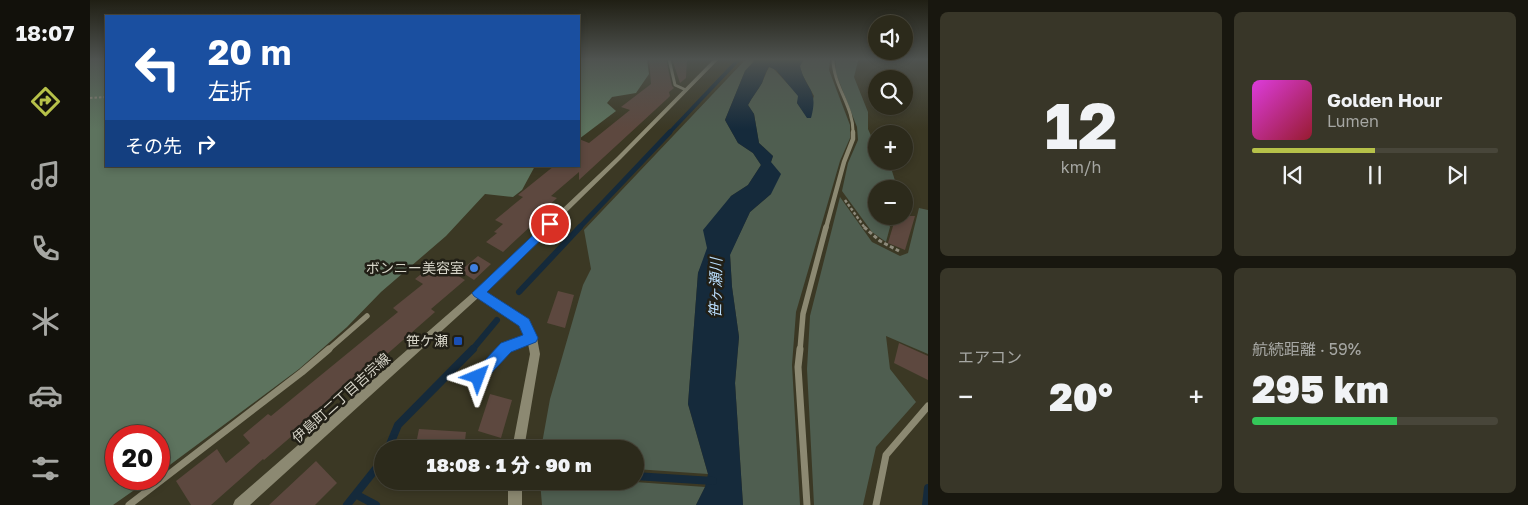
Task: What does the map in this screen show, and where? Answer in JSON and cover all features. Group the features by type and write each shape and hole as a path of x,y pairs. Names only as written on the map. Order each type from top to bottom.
{"street":[{"path":"675,83 676,85 686,90"},
{"name":"伊島町二丁目吉宗線","path":"240,505 478,293 619,158 693,83"},
{"path":"807,505 798,367 803,314 836,191 853,138 853,126 836,83"},
{"path":"478,293 524,323 532,338 535,354 520,440"},
{"path":"129,505 302,372 367,316"},
{"path":"876,505 886,455 928,406"},
{"path":"515,490 515,505"}],"lane":[{"path":"478,377 506,348 532,338"}],"path":[{"path":"90,98 105,97"},
{"path":"836,191 842,196 868,233 881,243 899,251"}],"green space":[{"path":"90,83 105,83 105,167 534,167 522,190 513,197 485,194 446,236 381,292 347,327 299,369 170,465 170,425 105,425 105,490 134,490 113,505 90,505"},
{"path":"580,83 643,83 636,93 612,97 607,103 616,111 580,138"},
{"path":"724,83 740,83 725,120 738,143 753,153 761,165 748,185 731,196 698,273 688,404 708,474 644,470 644,440 543,440 550,399 583,285 591,269 584,230"},
{"path":"762,83 786,83 799,96 797,103 807,117 814,96 807,83 834,83 850,125 850,138 840,161 796,312 792,365 800,505 743,505 735,383 739,337 732,287 730,254 750,212 771,194 771,162 773,156 759,143 754,114 748,105"},
{"path":"840,83 856,83 868,112 868,170 891,170 895,180 868,180 868,225 889,225 886,242 872,232 842,191 848,163 858,140 857,127"},
{"path":"840,197 872,242 900,256 908,253 919,208 928,210 928,354 886,336 890,369 916,402 876,447 863,505 814,505 807,369 810,316"},
{"path":"644,483 705,487 696,505 542,505 541,490 644,490"}],"water":[{"name":"笹ヶ瀬川","path":"740,83 762,83 748,105 754,114 759,143 773,156 771,162 781,174 771,194 750,212 730,255 732,287 739,337 735,383 743,505 696,505 705,487 708,474 688,404 698,273 707,248 703,230 731,196 748,185 761,165 753,153 738,143 725,120"},
{"path":"787,83 807,83 814,101 811,118 807,118 797,103 798,96"}],"building":[{"path":"671,83 674,88 669,92 670,96 579,180 579,172 551,196 557,198 503,252 486,242 497,233 494,232 503,224 495,220 523,197 518,195 553,167 580,167 580,139 589,143 630,110 621,107 651,84"},
{"path":"893,225 912,225 905,250 888,243"},
{"path":"478,256 491,264 474,280 460,271"},
{"path":"436,262 465,280 431,309 435,312 302,431 300,429 263,459 211,505 191,505 176,481 217,449 226,463 250,443 243,435 268,414 271,416 398,312 393,308 423,284 415,279"},
{"path":"558,291 574,295 565,328 547,323"},
{"path":"899,343 928,356 928,380 894,363"},
{"path":"490,394 512,400 501,438 478,431"},
{"path":"419,429 466,432 465,440 417,440"},
{"path":"316,461 337,483 315,505 269,505"}],"waterway":[{"path":"669,133 717,83"},
{"path":"579,228 670,132"},
{"path":"519,292 580,227"},
{"path":"472,350 497,320"},
{"path":"392,440 398,425 473,349"},
{"path":"347,505 374,471"},
{"path":"644,477 713,481"},
{"path":"926,505 928,488"},
{"path":"357,495 376,505"}],"place":[{"name":"ボンニー美容室","path":"474,268"},
{"name":"笹ケ瀬","path":"458,341"}],"route":[{"path":"478,377 506,348 532,338 524,323 478,293 550,224"}]}
